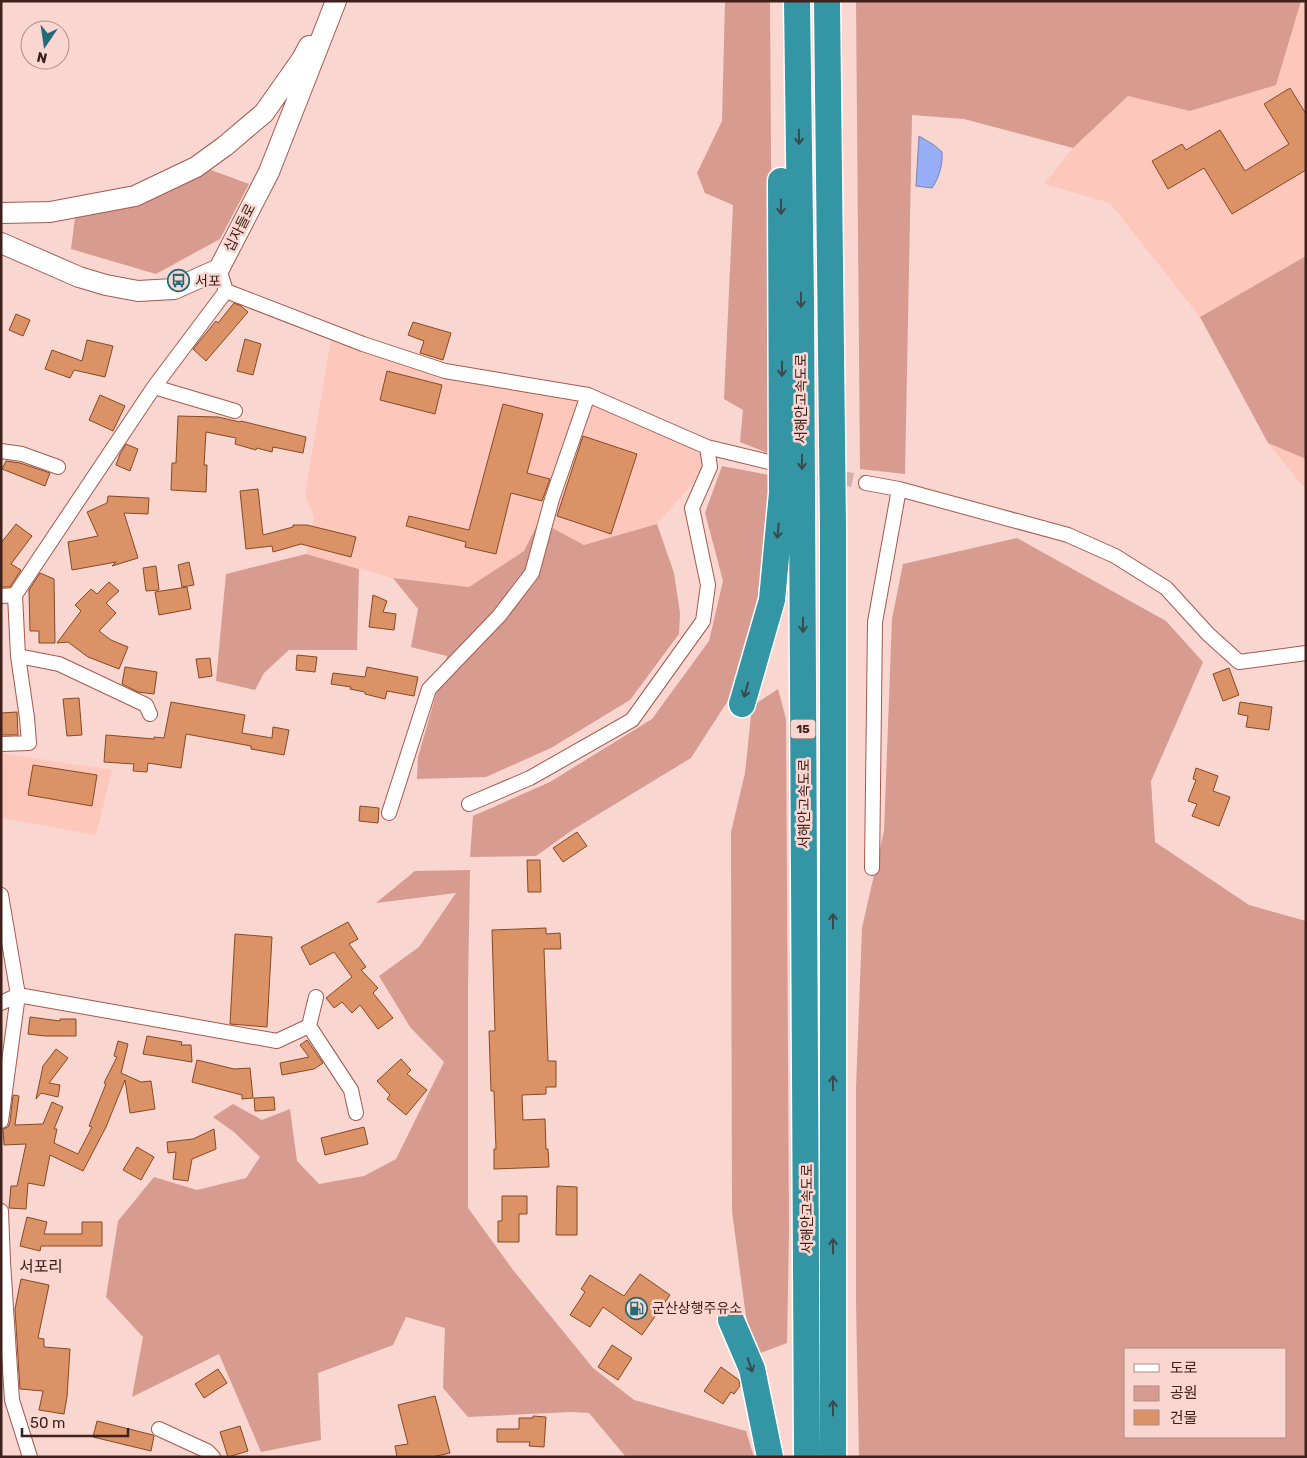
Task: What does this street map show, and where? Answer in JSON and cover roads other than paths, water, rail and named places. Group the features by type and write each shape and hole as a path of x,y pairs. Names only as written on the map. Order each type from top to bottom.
{"highway":[{"path":"742,704 772,600 782,492 781,122 797,1"},
{"name":"서해안고속도로","path":"797,1 808,1457"},
{"name":"서해안고속도로","path":"827,1 834,527 832,1457"},
{"path":"732,1320 752,1369 770,1457"}],"main road":[{"name":"십자들로","path":"1,213 50,212 135,196 196,167 225,146 264,112 302,58 335,1"},
{"name":"십자들로","path":"1,243 79,277 106,285 138,291 174,289 219,269 269,172 335,1"}],"street":[{"path":"219,269 226,291"},
{"path":"1,744 28,743 27,718 8,596 154,387 226,291"},
{"path":"226,291 363,344 445,371 588,395 707,447 773,463"},
{"path":"154,387 235,410"},
{"path":"389,813 429,689 499,616 532,572 552,499 588,395"},
{"path":"469,804 530,778 632,720 703,621 708,585 692,508 710,467 707,447"},
{"path":"1,450 22,454 58,467"},
{"path":"866,483 899,489 1068,535 1115,556 1166,588 1208,634 1239,662 1306,653"},
{"path":"872,868 875,622 899,489"},
{"path":"18,656 59,664 146,705 150,714"},
{"path":"1,895 18,995 1,1121"},
{"path":"1,1003 18,995 277,1041 309,1026"},
{"path":"316,997 309,1026 351,1090 356,1113"},
{"path":"1,1211 12,1400 30,1457"},
{"path":"159,1429 207,1451 213,1457"}],"water":[{"path":"919,136 942,152 940,171 932,188 916,186"}],"tunnel":[{"path":"798,468 866,483"}],"place":[{"name":"서포","path":"179,281"},
{"name":"군산상행주유소","path":"636,1308"}],"district":[{"name":"서포리","path":"41,1266"}]}
